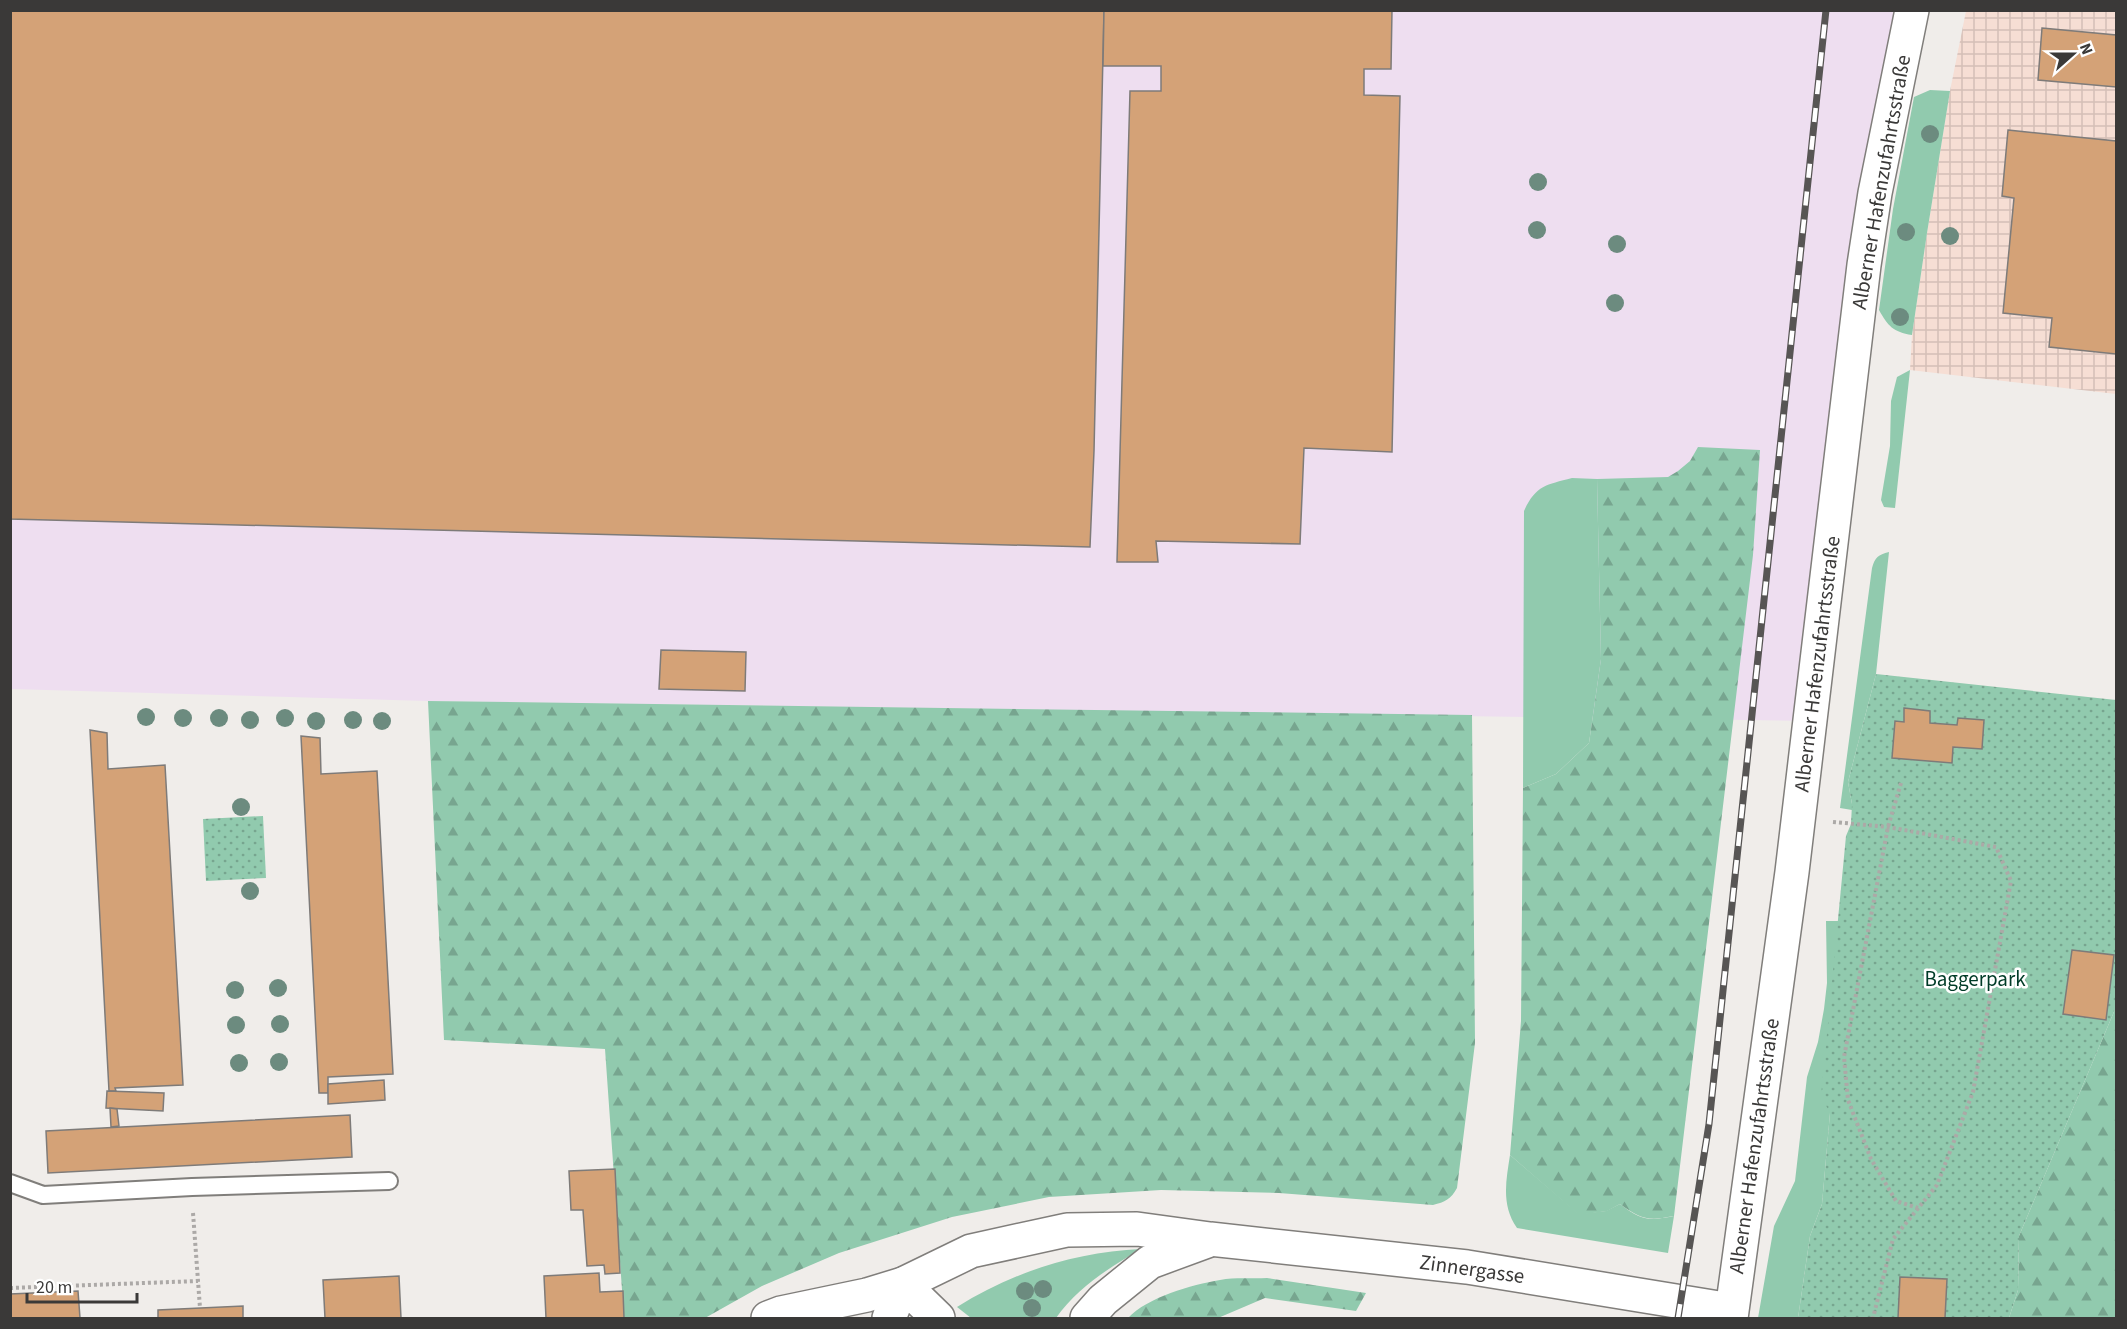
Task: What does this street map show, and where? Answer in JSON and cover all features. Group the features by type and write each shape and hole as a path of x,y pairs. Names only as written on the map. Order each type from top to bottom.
{"street":[{"name":"Alberner Hafenzufahrtsstraße","path":"1731,1314 1798,817 1864,265 1875,193 1912,10"},
{"name":"Zinnergasse","path":"768,1318 827,1302 867,1295 903,1284 971,1251 1067,1230 1137,1229 1467,1267 1731,1314"},
{"name":"Zinnergasse","path":"1087,1318 1103,1300 1150,1262 1210,1239"},
{"path":"889,1318 903,1284 938,1318"}],"lane":[{"path":"10,1182 43,1195 192,1187 389,1181"}],"path":[{"path":"1901,783 1888,827 1844,1057 1848,1100 1871,1159 1896,1201 1918,1208"},
{"path":"1798,817 1888,827 1996,847 2011,880 1973,1092 1937,1185 1893,1239 1873,1318"},
{"path":"192,1187 200,1308"},
{"path":"10,1288 198,1281"}],"shaded area":[{"path":"11,11 1912,11 1810,721 428,701 11,689"},
{"path":"1966,11 2116,11 2116,394 1910,370 1912,335 1927,233 1950,91"}],"green space":[{"path":"1930,90 1950,91 1912,335 1892,327 1879,310 1893,209 1914,97"},
{"path":"1910,370 1895,508 1884,507 1881,500 1890,446 1891,401 1897,377"},
{"path":"1698,447 1760,450 1753,555 1674,1216 1646,1218 1620,1204 1607,1211 1579,1215 1510,1155 1521,1021 1523,788 1556,774 1589,743 1601,659 1597,479 1668,477 1690,461"},
{"path":"1572,478 1597,479 1601,659 1589,743 1556,774 1523,788 1524,511 1528,502 1543,487"},
{"path":"1889,552 1876,674 1848,782 1852,810 1840,808 1872,568 1878,557"},
{"name":"Baggerpark","path":"1876,674 2116,700 2116,1007 2019,1236 2018,1290 2009,1318 1798,1318 1810,1236 1822,1204 1830,1113 1821,1096 1846,836 1851,824 1852,804 1848,782"},
{"path":"428,701 1472,715 1475,1043 1457,1188 1447,1200 1433,1205 1279,1193 1161,1190 1049,1197 952,1217 839,1253 762,1286 705,1318 624,1318 605,1049 444,1040"},
{"path":"263,816 266,878 206,881 203,819"},
{"path":"1826,921 1841,921 1830,1113 1822,1204 1810,1236 1798,1318 1758,1318 1774,1226 1795,1181 1807,1077 1818,1042 1824,1009 1827,983"},
{"path":"2116,1007 2116,1318 2009,1318 2018,1290 2019,1236"},
{"path":"1510,1155 1579,1214 1606,1211 1620,1204 1640,1217 1658,1219 1674,1216 1668,1253 1517,1228 1509,1211 1506,1193"},
{"path":"1141,1249 1084,1288 1056,1318 971,1318 957,1307 1000,1284 1045,1266 1092,1254"},
{"path":"1267,1278 1366,1293 1356,1311 1265,1298 1218,1318 1128,1318 1158,1298 1183,1289 1226,1279"}],"building":[{"path":"10,10 1104,10 1090,547 10,519"},
{"path":"1104,10 1392,10 1391,69 1364,69 1364,95 1400,96 1392,452 1304,448 1300,544 1156,541 1158,562 1117,562 1130,91 1161,91 1161,66 1103,66"},
{"path":"2042,28 2116,35 2116,87 2038,80"},
{"path":"2008,130 2116,141 2116,354 2049,347 2052,318 2003,313 2014,198 2002,196"},
{"path":"661,650 746,652 745,691 659,689"},
{"path":"1904,708 1930,711 1930,723 1957,725 1958,718 1984,720 1982,749 1953,747 1952,763 1892,758 1895,721 1904,722"},
{"path":"90,730 107,733 108,769 165,765 183,1085 115,1088 116,1091 109,1091"},
{"path":"301,736 320,738 321,774 377,771 393,1074 328,1077 328,1093 319,1093"},
{"path":"2072,950 2114,955 2106,1020 2063,1014"},
{"path":"384,1080 385,1100 328,1104 328,1084"},
{"path":"107,1091 164,1093 163,1111 106,1108"},
{"path":"110,1108 117,1109 119,1126 111,1127"},
{"path":"350,1115 352,1157 48,1173 46,1131"},
{"path":"615,1169 620,1273 605,1274 604,1265 587,1266 583,1210 571,1210 569,1171"},
{"path":"599,1273 600,1292 623,1291 624,1318 546,1318 544,1276"},
{"path":"399,1276 401,1318 325,1318 323,1280"},
{"path":"1900,1277 1947,1279 1945,1318 1898,1318"},
{"path":"78,1291 80,1318 10,1318 10,1294"},
{"path":"243,1306 243,1318 158,1318 158,1310"}],"railway":[{"path":"1678,1318 1709,1124 1826,10"}]}
